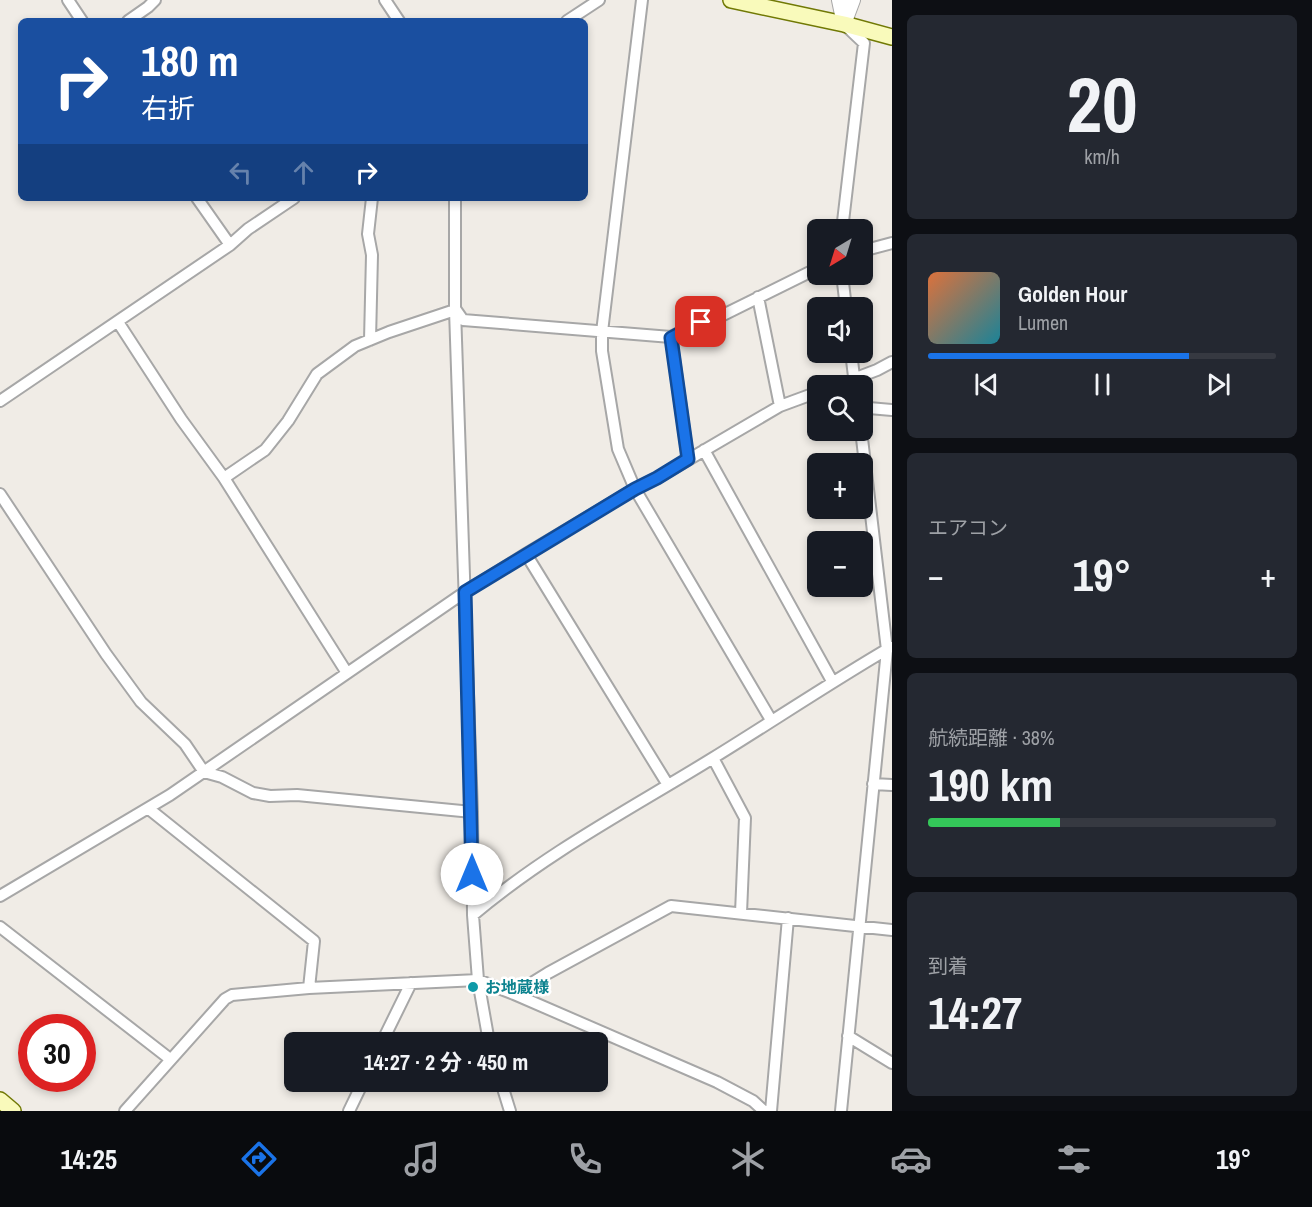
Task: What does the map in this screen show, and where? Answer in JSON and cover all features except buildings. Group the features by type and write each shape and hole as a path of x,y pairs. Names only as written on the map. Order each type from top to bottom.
{"main road":[{"path":"731,0 764,4 892,37"},
{"path":"0,1100 13,1111"}],"street":[{"path":"68,0 80,18"},
{"path":"132,18 155,0"},
{"path":"386,0 397,18"},
{"path":"572,18 599,0"},
{"path":"642,0 602,332 602,351 618,449 635,489 771,720"},
{"path":"839,0 844,24 864,43 843,219"},
{"path":"844,24 853,0"},
{"path":"199,201 230,245"},
{"path":"0,401 230,245 248,229 290,201"},
{"path":"370,340 372,255 368,234 372,201"},
{"path":"455,201 455,310 472,812 472,915 478,980 487,1032"},
{"path":"873,248 892,243"},
{"path":"455,310 463,320 671,338 807,273"},
{"path":"758,297 780,406"},
{"path":"224,478 266,450 288,421 317,374 355,346 455,310"},
{"path":"118,322 181,419 224,478 347,673"},
{"path":"671,338 688,459"},
{"path":"867,375 892,362"},
{"path":"0,896 149,809 465,592 526,554 780,406 807,396"},
{"path":"873,408 892,410"},
{"path":"841,1111 873,784 889,648 862,441"},
{"path":"704,450 832,681"},
{"path":"0,494 106,654 141,702 185,744 204,771 222,777 253,793 270,796 297,795 472,812"},
{"path":"526,554 668,785"},
{"path":"472,915 497,894 553,855 713,758 832,681 889,648"},
{"path":"713,758 745,819 741,913"},
{"path":"873,784 892,784"},
{"path":"149,809 314,941 309,988"},
{"path":"514,994 671,906 892,930"},
{"path":"771,1111 788,918"},
{"path":"0,927 170,1059"},
{"path":"125,1111 225,999 232,995 309,988 478,980 717,1082 753,1101 764,1111"},
{"path":"387,1032 411,984"},
{"path":"848,1036 892,1063"},
{"path":"349,1111 358,1092"},
{"path":"504,1092 510,1111"}],"place":[{"name":"お地蔵様","path":"473,987"}],"route":[{"path":"472,874 465,592 688,459 671,338 701,322"}]}
